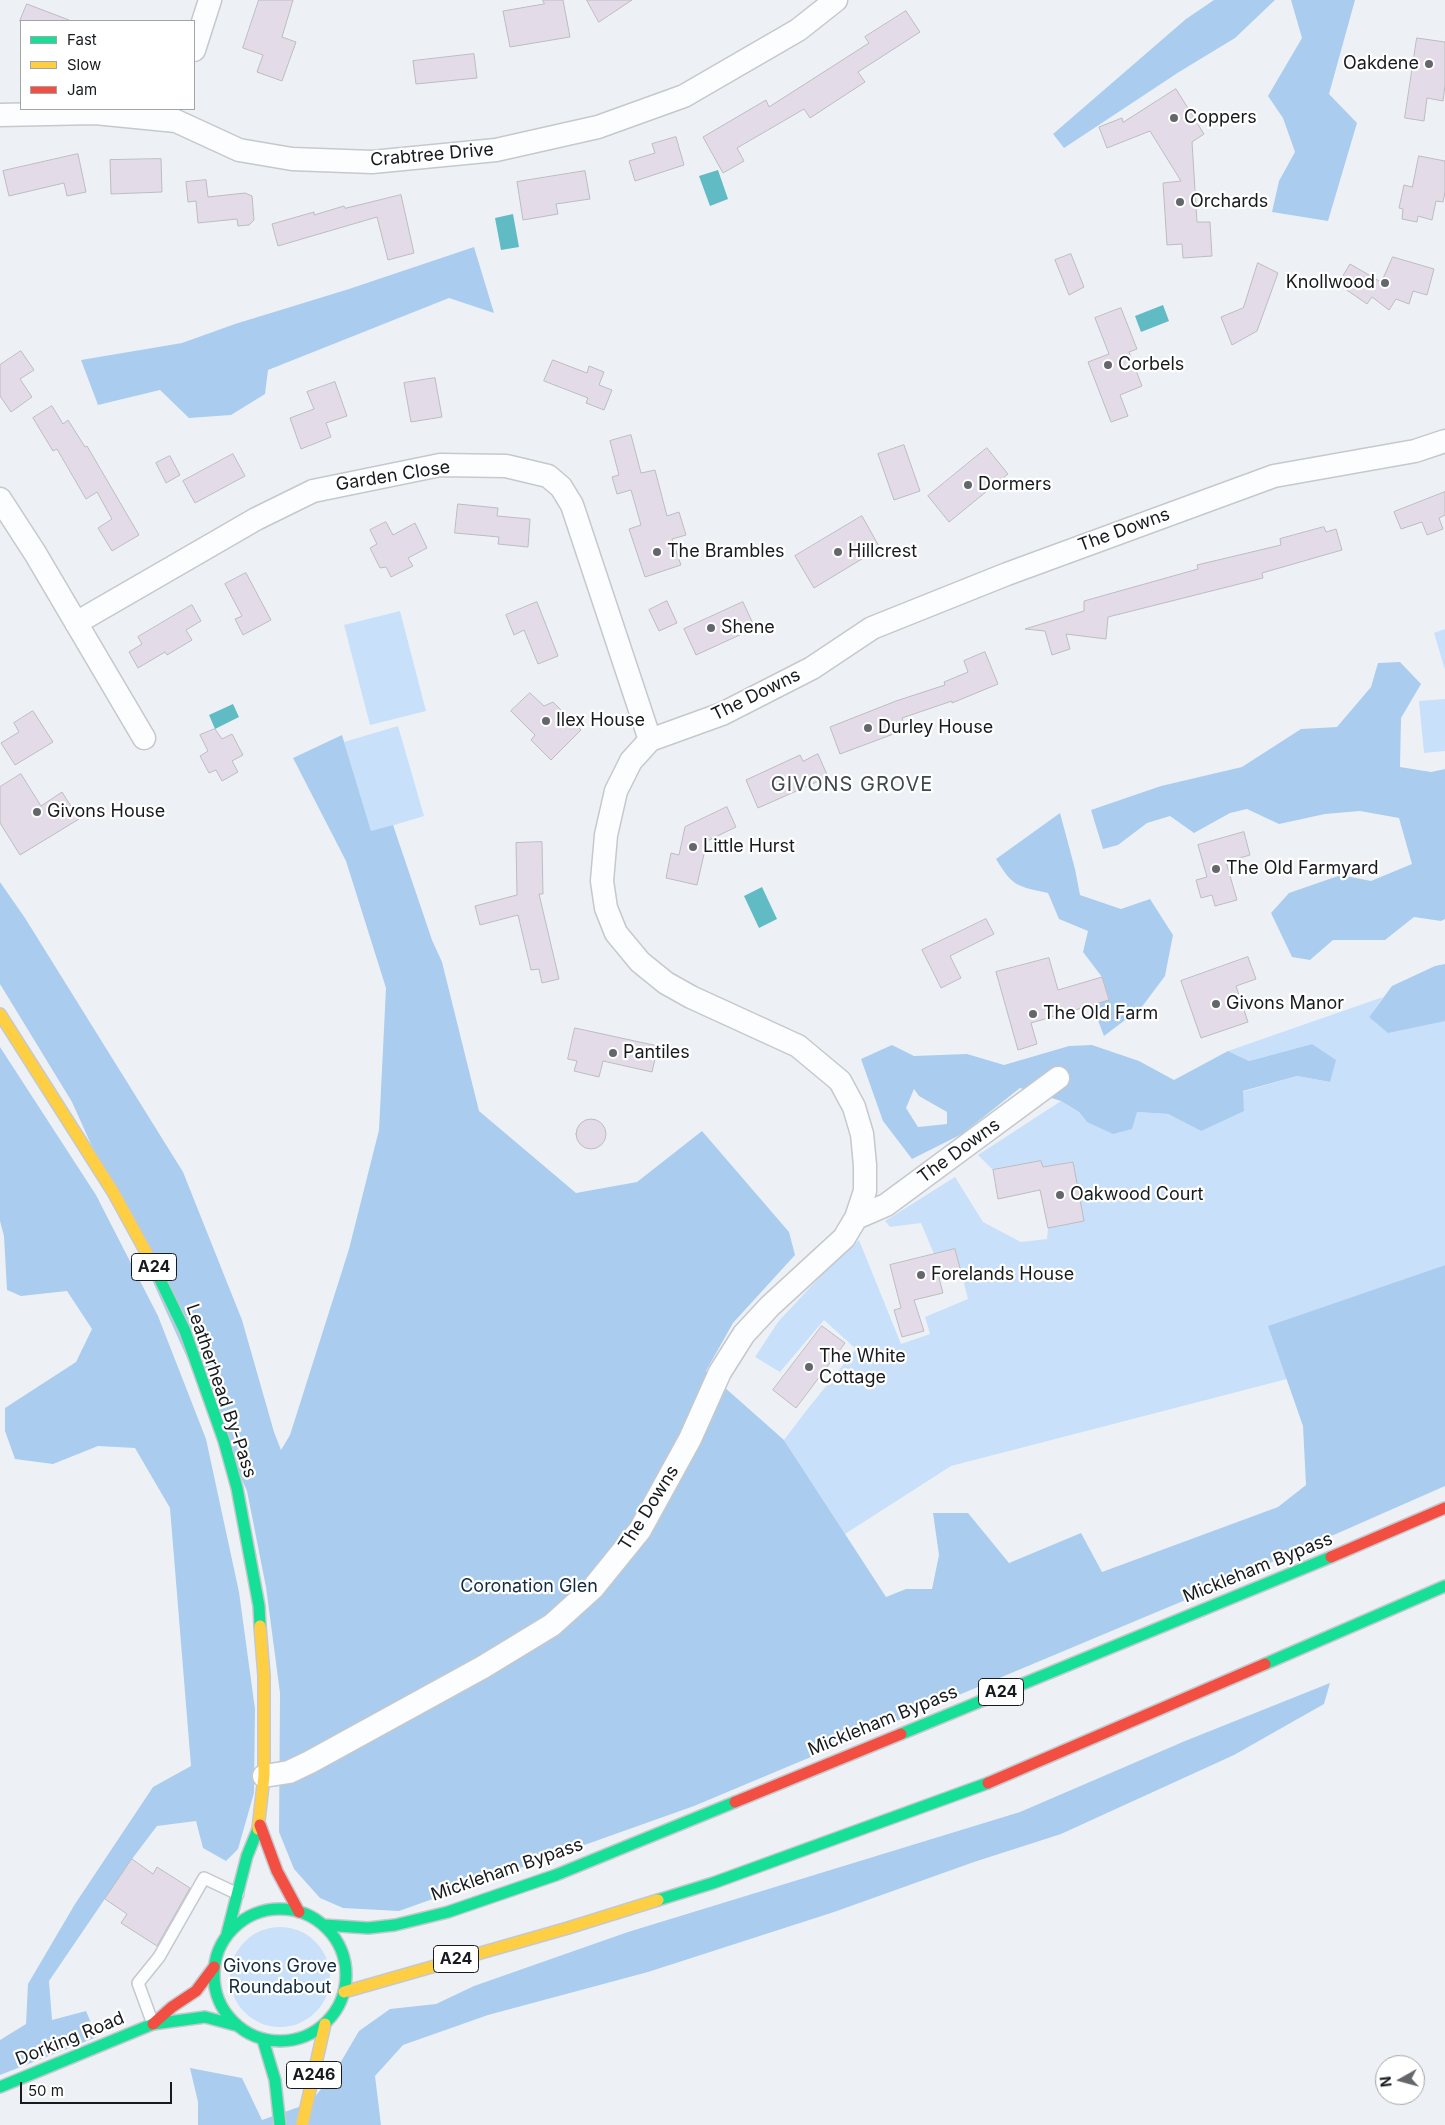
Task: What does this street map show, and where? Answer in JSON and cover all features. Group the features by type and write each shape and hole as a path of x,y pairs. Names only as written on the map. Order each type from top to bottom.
{"main road":[{"name":"Leatherhead By-Pass","path":"0,1014 114,1192 153,1264 185,1331 224,1441 237,1488 258,1606 264,1676 264,1776 260,1825 247,1856 227,1934"},
{"name":"Mickleham Bypass","path":"324,1925 368,1928 395,1926 448,1912 556,1875 1372,1540 1445,1508"},
{"name":"A24","path":"344,1992 568,1928 713,1883 973,1790 1445,1586"},
{"name":"Leatherhead By-Pass","path":"260,1825 277,1871 300,1912"},
{"path":"277,1909 300,1912 324,1925 336,1939 347,1973 344,1992 337,2010 325,2024 307,2036 285,2042 263,2040 248,2034 236,2025 222,2008 215,1988 214,1967 218,1951 227,1934 242,1921 255,1914 277,1909"},
{"name":"Dorking Road","path":"153,2024 172,2006 196,1991 214,1967"},
{"name":"Dorking Road","path":"0,2087 153,2024 205,2017 236,2025"},
{"name":"A246","path":"302,2125 325,2024"},
{"name":"A246","path":"263,2040 275,2080 280,2125"}],"street":[{"path":"195,47 210,0"},
{"name":"Crabtree Drive","path":"0,115 95,113 177,115 239,150 292,159 372,162 496,150 598,127 684,96 798,30 836,0"},
{"name":"The Downs","path":"264,1776 289,1772 310,1762 483,1667 552,1625 593,1588 640,1530 690,1439 720,1372 744,1334 770,1306 844,1238 856,1218 865,1191 862,1134 854,1107 840,1081 798,1046 691,997 666,983 640,962 616,933 606,908 602,881 606,835 616,791 630,761 650,740 722,714 812,668 872,628 1086,544 1274,476 1415,451 1445,441"},
{"name":"Garden Close","path":"76,623 256,519 313,490 440,465 506,466 548,476 561,487 572,505 650,740"},
{"path":"0,499 144,738"},
{"name":"The Downs","path":"856,1218 886,1205 1058,1078"}],"lane":[{"path":"153,2024 138,1983 160,1957 204,1878 238,1894"}],"green space":[{"path":"1214,0 1275,0 1235,38 1179,72 1064,148 1053,134 1186,19"},
{"path":"1291,0 1355,0 1329,94 1357,123 1328,221 1272,212 1279,181 1295,152 1283,118 1268,96 1302,38"},
{"path":"474,247 494,313 449,298 268,370 265,394 231,415 189,418 160,390 98,405 81,360 182,343"},
{"path":"400,611 426,711 370,725 344,625"},
{"path":"1445,629 1445,670 1434,633"},
{"path":"1400,662 1421,684 1401,718 1400,767 1431,772 1445,769 1445,919 1441,921 1414,917 1385,940 1333,940 1310,960 1292,957 1271,913 1289,893 1341,875 1371,881 1412,864 1399,818 1360,811 1325,814 1279,824 1247,809 1230,813 1194,833 1170,816 1147,823 1118,845 1103,849 1091,810 1161,786 1242,767 1301,729 1337,727 1371,687 1378,663"},
{"path":"1445,699 1445,751 1424,753 1419,701"},
{"path":"398,726 424,816 371,832 344,742"},
{"name":"Coronation Glen","path":"342,735 371,831 393,825 432,940 442,962 479,1111 576,1193 637,1182 702,1131 789,1232 795,1255 733,1323 706,1371 784,1440 886,1597 906,1589 932,1589 939,1555 933,1513 968,1513 1009,1563 1081,1533 1102,1572 1278,1507 1306,1485 1303,1426 1268,1326 1445,1265 1445,1486 1195,1596 694,1806 399,1911 343,1908 320,1898 294,1869 279,1832 280,1693 266,1587 247,1491 72,1102 0,984 0,882 25,918 183,1172 242,1320 274,1432 281,1450 290,1435 349,1249 379,1130 386,988 346,861 293,758"},
{"path":"1060,813 1080,895 1121,909 1150,899 1173,935 1165,976 1141,1008 1104,1036 1092,1005 1109,999 1102,977 1083,952 1088,931 1059,919 1048,893 1017,884 1007,875 996,859"},
{"path":"1445,964 1445,1021 1388,1033 1369,1017 1392,986 1435,966"},
{"path":"1383,997 1369,1017 1445,1021 1445,1265 1269,1326 1287,1379 951,1466 845,1534 784,1440 856,1349 824,1320 780,1372 755,1357 778,1322 828,1268 859,1240 901,1344 930,1334 925,1317 968,1299 955,1249 934,1254 921,1223 890,1227 885,1221 955,1177 983,1222 1021,1242 1047,1239 1048,1228 1083,1221 1072,1162 1043,1167 1041,1161 993,1170 978,1155 1061,1101 1079,1112 1087,1122 1137,1112 1168,1114 1201,1131 1242,1092 1297,1076 1329,1082 1312,1044 1249,1061 1228,1051"},
{"path":"1312,1044 1336,1060 1330,1082 1297,1076 1243,1091 1244,1111 1201,1131 1168,1114 1137,1112 1132,1129 1113,1134 1087,1122 1079,1112 1061,1101 1020,1088 962,1134 912,1159 883,1121 861,1059 892,1045 914,1056 967,1054 1004,1065 1069,1046 1092,1045 1139,1061 1174,1080 1228,1051 1249,1061","holes":["914,1089 919,1096 947,1112 947,1124 918,1127 906,1108"]},
{"path":"0,1047 96,1195 158,1316 206,1439 239,1592 255,1709 254,1793 238,1849 226,1861 203,1848 196,1821 157,1826 132,1859 49,1981 52,2020 86,2011 97,2037 0,2075 0,2040 26,2024 28,1984 75,1904 153,1787 191,1766 170,1508 135,1448 98,1446 53,1464 15,1459 5,1431 5,1408 76,1362 92,1329 67,1291 21,1296 7,1290 4,1236 0,1221"},
{"path":"1330,1683 1324,1704 1234,1755 1061,1834 974,1862 834,1912 648,1972 488,2015 403,2045 375,2076 381,2125 198,2125 198,2102 190,2068 242,2078 262,2120 310,2103 336,2070 359,2031 390,2009 436,2004 474,1986 628,1932 1020,1812 1185,1741"},
{"name":"Givons Grove Roundabout","path":"280,1927 299,1931 315,1942 326,1958 330,1977 326,1996 315,2012 299,2023 280,2027 261,2023 245,2012 234,1996 230,1977 234,1958 245,1942 261,1931"}],"shaded area":[{"path":"718,170 728,199 710,206 699,176"},
{"path":"513,214 519,247 501,250 495,218"},
{"path":"1163,305 1169,321 1141,332 1135,316"},
{"path":"233,704 239,717 215,729 209,715"},
{"path":"762,887 777,919 759,928 744,896"}],"building":[{"path":"259,0 293,0 282,37 296,42 282,81 257,72 263,55 243,48"},
{"path":"543,0 563,0 570,37 510,47 503,11 544,4"},
{"path":"587,0 632,0 599,22"},
{"path":"27,4 69,20 20,20"},
{"path":"906,11 920,32 858,72 865,82 810,118 804,109 737,148 744,161 723,173 703,137 766,100 769,107 869,43 865,37"},
{"name":"Oakdene","path":"1417,38 1445,42 1443,101 1427,98 1424,121 1405,118"},
{"path":"474,54 477,78 416,84 413,61"},
{"path":"1176,89 1204,134 1192,142 1197,222 1210,222 1212,256 1183,258 1182,244 1167,245 1163,183 1181,181 1150,131 1107,148 1099,127 1122,118 1123,122"},
{"path":"676,137 684,165 635,181 629,161 655,153 652,144"},
{"path":"78,154 86,192 67,196 64,183 9,196 3,171"},
{"path":"1419,156 1445,161 1445,192 1443,202 1436,201 1432,220 1418,216 1417,222 1402,219 1403,209 1399,208 1404,185 1412,187"},
{"path":"161,159 162,192 111,194 110,160"},
{"path":"585,171 590,199 556,204 558,214 523,220 517,182"},
{"path":"206,180 208,197 245,193 252,196 254,220 249,225 238,226 237,219 198,223 196,201 188,202 186,182"},
{"path":"401,195 414,253 388,260 377,217 278,246 272,224 314,212 314,215 344,206 345,208"},
{"path":"1071,254 1084,287 1069,295 1055,260"},
{"name":"Knollwood","path":"1393,257 1434,269 1427,295 1413,291 1409,304 1396,299 1389,310 1372,297 1367,304 1338,284 1350,264 1381,282"},
{"path":"1258,263 1278,273 1257,331 1232,345 1221,317 1243,308"},
{"name":"Corbels","path":"1121,308 1137,349 1129,352 1142,386 1120,395 1128,416 1111,422 1088,362 1109,354 1095,318"},
{"path":"21,351 34,370 20,379 32,397 11,412 0,396 0,365"},
{"path":"553,360 587,373 589,366 604,372 599,385 612,390 604,410 586,403 588,398 544,381"},
{"path":"435,378 442,417 411,422 404,383"},
{"path":"335,382 347,416 326,423 331,437 301,449 290,418 314,409 307,392"},
{"path":"52,406 63,424 68,420 85,447 87,446 139,535 112,551 98,528 112,519 97,492 86,499 57,449 53,451 33,418"},
{"path":"631,435 641,473 655,470 667,516 679,512 686,535 672,539 681,565 645,577 629,529 641,525 631,490 617,494 612,477 619,475 610,441"},
{"path":"904,445 920,491 894,500 878,454"},
{"name":"Dormers","path":"987,448 1008,474 949,522 928,496"},
{"path":"233,454 245,476 195,503 183,481"},
{"path":"170,456 180,475 166,483 156,463"},
{"path":"1445,492 1445,515 1439,518 1443,529 1427,535 1422,522 1401,529 1394,512"},
{"path":"458,504 498,508 497,516 530,519 528,547 498,544 499,537 455,533"},
{"name":"Hillcrest","path":"862,516 880,548 814,588 795,556"},
{"path":"386,522 393,535 415,523 427,548 408,558 413,566 391,577 386,567 380,568 370,548 377,544 370,530"},
{"path":"1324,527 1326,532 1336,529 1342,550 1262,573 1263,578 1108,617 1106,639 1066,634 1070,649 1052,655 1045,631 1025,629 1084,611 1084,601 1198,569 1197,565 1281,545 1280,539"},
{"path":"246,573 271,620 243,635 235,619 242,616 225,584"},
{"path":"667,601 677,623 659,631 649,610"},
{"path":"537,602 558,656 538,664 524,630 514,635 506,615"},
{"name":"Shene","path":"743,602 755,628 696,655 684,629"},
{"path":"192,605 201,621 186,630 192,640 167,655 165,652 138,668 129,652 142,644 138,637"},
{"path":"985,652 998,684 952,703 952,701 902,718 907,729 840,754 830,727 896,701 945,685 944,682 968,672 964,661"},
{"name":"Ilex House","path":"530,693 544,706 553,702 581,730 551,760 531,740 535,735 511,711"},
{"path":"33,711 53,742 15,765 1,743 19,732 14,723"},
{"path":"215,729 222,739 232,734 243,755 232,761 238,772 222,781 216,770 209,773 200,756 208,751 200,735"},
{"path":"818,754 828,777 758,808 746,780 800,755 803,761"},
{"name":"Givons House","path":"21,774 41,806 62,792 79,819 20,855 0,823 0,787"},
{"name":"Little Hurst","path":"727,807 736,827 707,841 697,885 666,878 671,853 679,855 685,827"},
{"name":"The Old Farmyard","path":"1244,832 1250,855 1226,862 1237,900 1215,906 1212,895 1201,898 1196,880 1207,877 1198,845"},
{"path":"542,842 543,894 539,894 559,979 542,983 539,969 531,970 518,915 480,925 475,906 517,895 516,843"},
{"path":"986,919 994,934 950,956 961,978 941,988 922,950"},
{"name":"Givons Manor","path":"1248,957 1256,979 1236,986 1248,1022 1201,1038 1181,981"},
{"name":"The Old Farm","path":"1049,958 1058,990 1102,977 1109,1000 1031,1023 1037,1044 1018,1050 996,972"},
{"name":"Pantiles","path":"575,1028 658,1046 652,1072 603,1061 599,1077 574,1071 577,1061 568,1059"},
{"path":"591,1119 602,1123 606,1134 602,1145 591,1149 580,1145 576,1134 580,1123"},
{"name":"Oakwood Court","path":"1041,1161 1043,1167 1073,1162 1084,1221 1048,1228 1040,1190 998,1199 993,1170"},
{"name":"Forelands House","path":"955,1249 961,1272 939,1278 943,1293 914,1300 924,1331 902,1337 894,1310 901,1308 890,1265"},
{"name":"The White Cottage","path":"822,1326 845,1343 796,1408 773,1390"},
{"path":"132,1859 153,1874 157,1867 190,1888 157,1946 121,1923 127,1914 105,1899"}],"traffic: fast":[{"path":"153,1265 185,1331 224,1441 237,1488 259,1606 260,1626"},
{"path":"901,1734 1331,1557"},
{"path":"1265,1664 1445,1586"},
{"path":"658,1900 713,1883 988,1783"},
{"path":"324,1925 368,1928 395,1925 448,1912 556,1875 735,1802"},
{"path":"227,1934 247,1856 258,1829"},
{"path":"280,1909 293,1910 305,1914 327,1928 341,1950 345,1962 346,1975 345,1988 341,2000 327,2022 305,2036 293,2040 280,2041 267,2040 255,2036 233,2022 219,2000 215,1988 214,1975 215,1962 219,1950 233,1928 255,1914 267,1910 280,1909"},
{"path":"0,2087 153,2024 205,2017 235,2025"},
{"path":"263,2040 275,2080 280,2125"}],"traffic: slow":[{"path":"0,1014 113,1192 153,1265"},
{"path":"258,1829 264,1776 264,1676 260,1626"},
{"path":"344,1992 568,1928 658,1900"},
{"path":"302,2125 325,2024"}],"traffic: jam":[{"path":"1331,1557 1445,1508"},
{"path":"988,1783 1265,1664"},
{"path":"735,1802 901,1734"},
{"path":"260,1825 277,1871 299,1912"},
{"path":"153,2024 172,2007 196,1991 214,1967"}],"place":[{"name":"Oakdene","path":"1429,64"},
{"name":"Coppers","path":"1174,118"},
{"name":"Orchards","path":"1180,202"},
{"name":"Knollwood","path":"1385,283"},
{"name":"Corbels","path":"1108,365"},
{"name":"Dormers","path":"968,485"},
{"name":"The Brambles","path":"657,552"},
{"name":"Hillcrest","path":"838,552"},
{"name":"Shene","path":"711,628"},
{"name":"Ilex House","path":"546,721"},
{"name":"Durley House","path":"868,728"},
{"name":"Givons House","path":"37,812"},
{"name":"Little Hurst","path":"693,847"},
{"name":"The Old Farmyard","path":"1216,869"},
{"name":"Givons Manor","path":"1216,1004"},
{"name":"The Old Farm","path":"1033,1014"},
{"name":"Pantiles","path":"613,1053"},
{"name":"Oakwood Court","path":"1060,1195"},
{"name":"Forelands House","path":"921,1275"},
{"name":"The White Cottage","path":"809,1367"}],"district":[{"name":"GIVONS GROVE","path":"852,785"}]}
